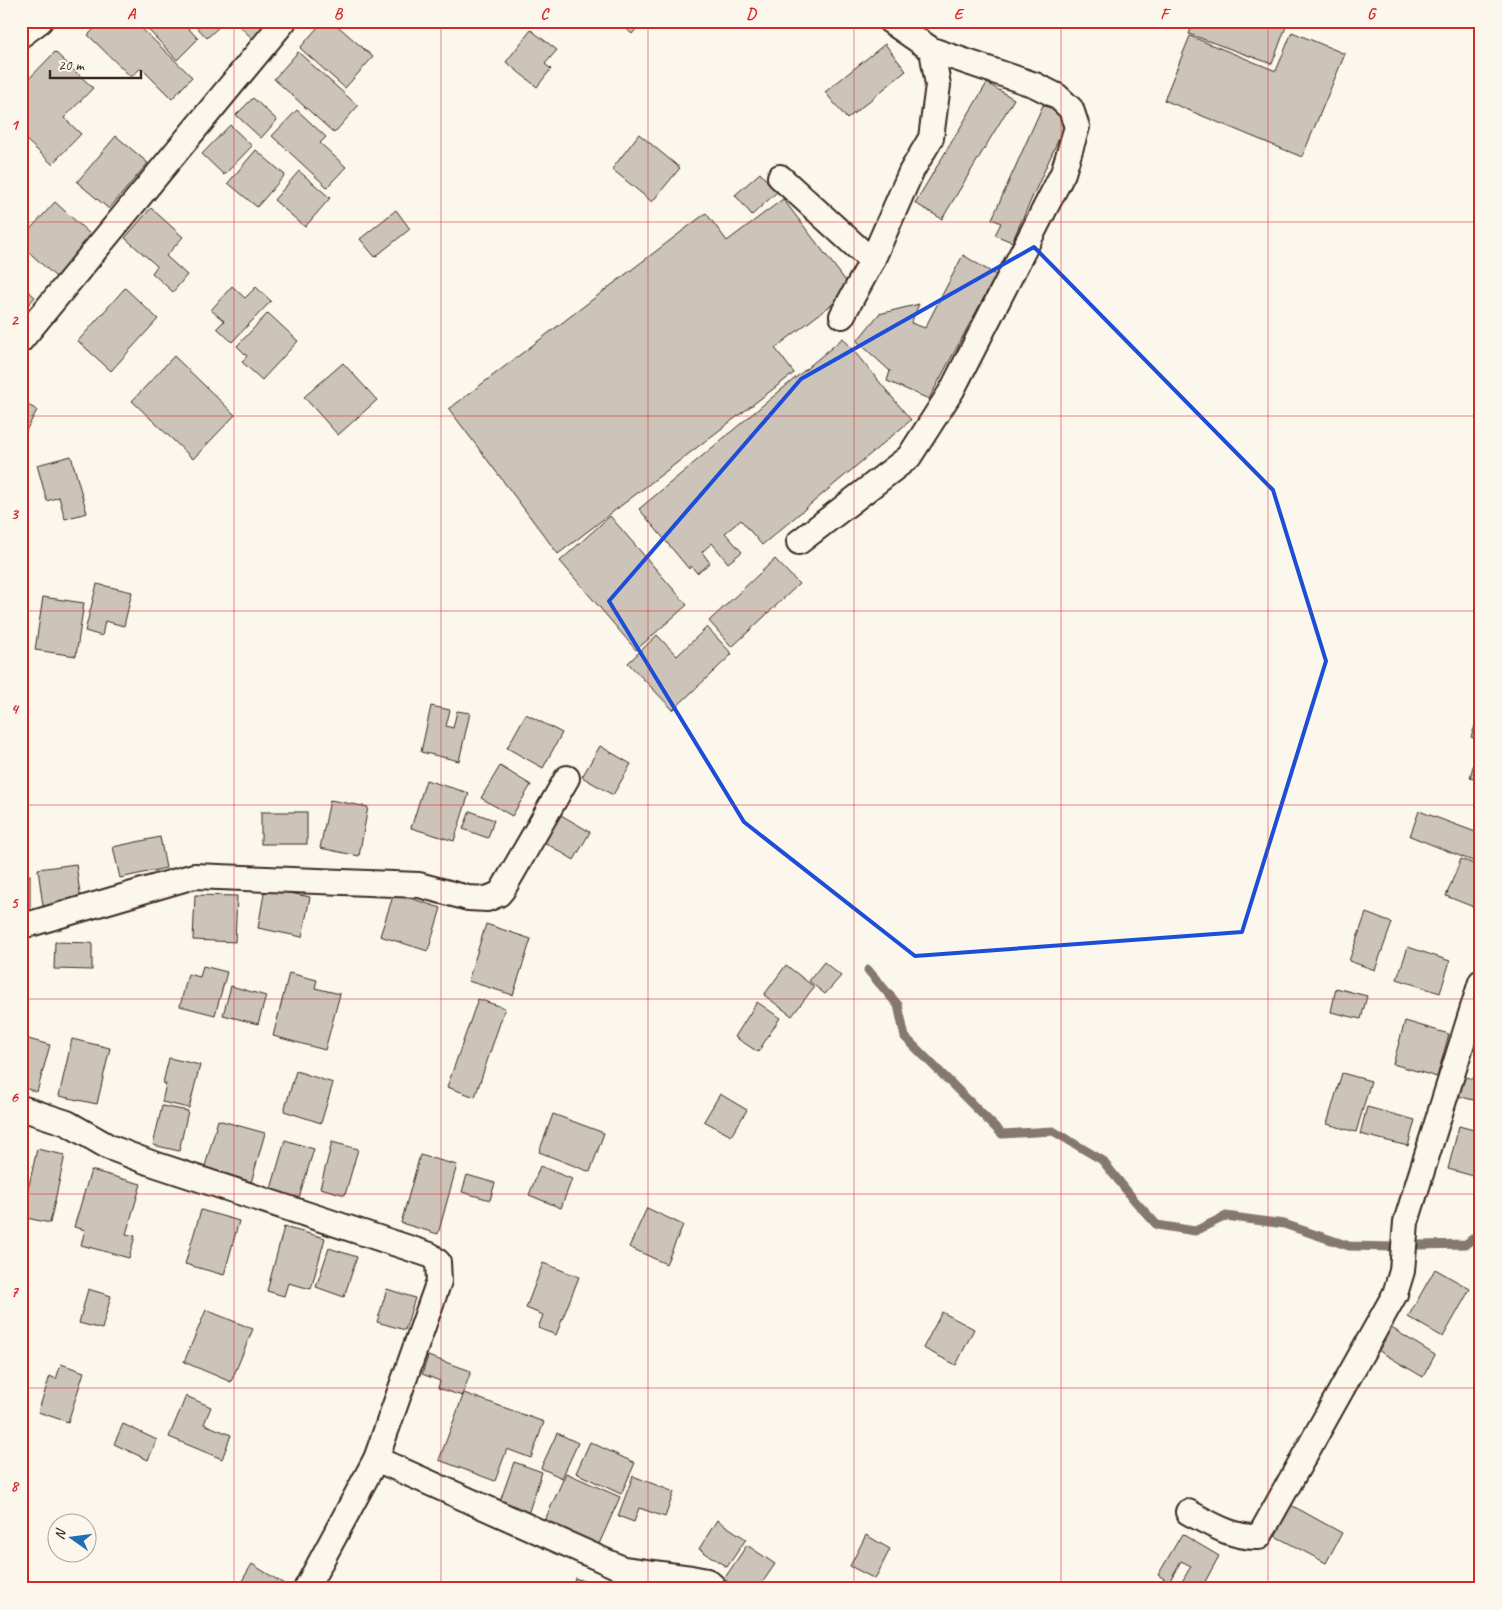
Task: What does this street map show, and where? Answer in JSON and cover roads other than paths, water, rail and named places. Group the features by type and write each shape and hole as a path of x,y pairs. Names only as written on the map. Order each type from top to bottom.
{"street":[{"path":"21,35 40,21"},
{"path":"21,340 284,21"},
{"path":"799,542 909,457 952,390 1063,173 1077,127 1071,108 1057,96 1035,85 932,50 890,21"},
{"path":"842,316 872,261 912,172 931,138 938,85 932,50"},
{"path":"780,177 872,261"},
{"path":"21,925 194,876 419,885 468,898 487,899 499,894 503,889 567,778"},
{"path":"1188,1512 1226,1532 1245,1538 1259,1537 1395,1294 1402,1271 1406,1222 1481,982"},
{"path":"21,1108 67,1124 109,1146 148,1162 430,1255 438,1262 439,1281 376,1459 306,1589"},
{"path":"376,1459 624,1569 707,1581 713,1586"}],"waterway":[{"path":"868,970 898,1005 905,1037 1002,1134 1053,1131 1102,1160 1157,1225 1195,1231 1226,1216 1284,1224 1349,1246 1394,1247"},
{"path":"1418,1245 1466,1244 1481,1232"}]}
